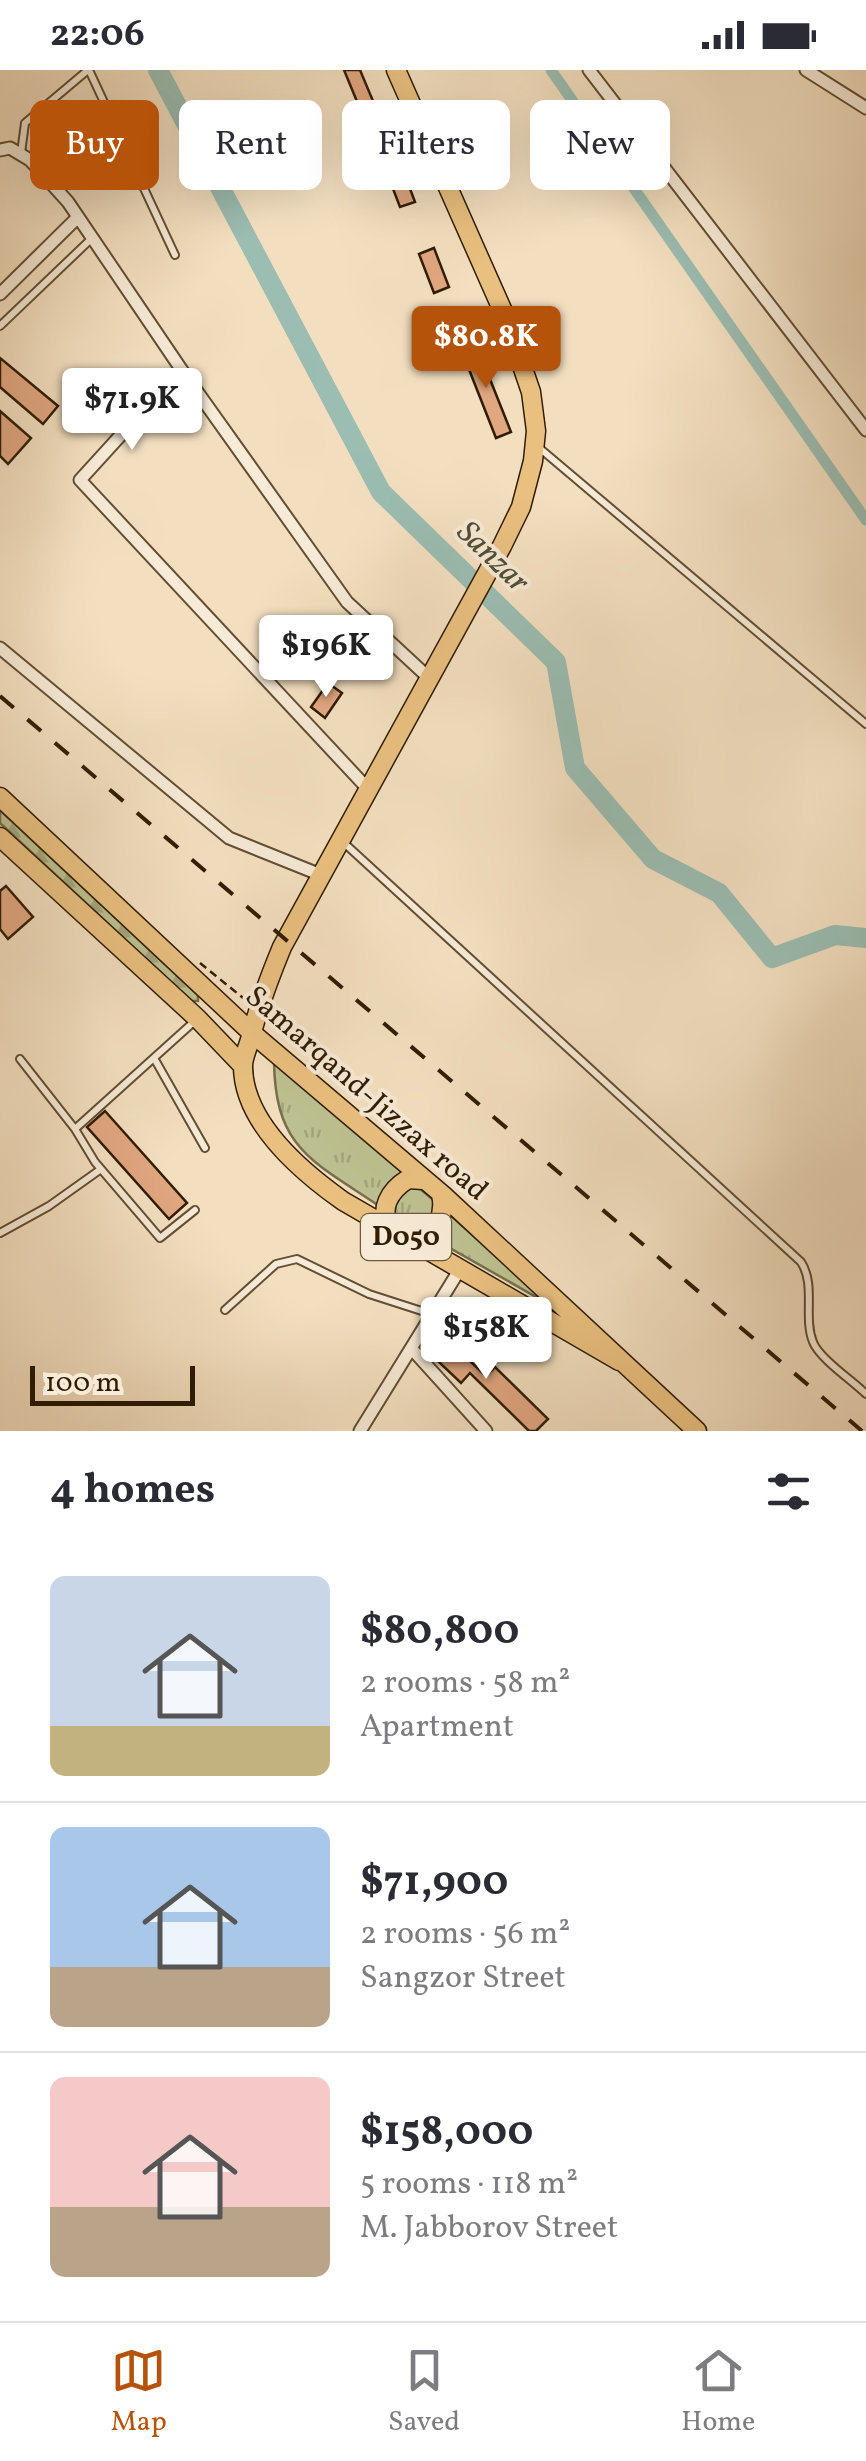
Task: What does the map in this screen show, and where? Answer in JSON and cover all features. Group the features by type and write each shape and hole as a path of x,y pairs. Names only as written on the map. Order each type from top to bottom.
{"main road":[{"path":"243,1066 257,1010 282,946 502,546 526,492 536,445 531,392 516,341 396,70"},
{"name":"Samarqand-Jizzax road","path":"0,796 252,1033 441,1194 697,1431"},
{"name":"D050","path":"0,837 198,1018 243,1066 256,1108 286,1154 328,1191 619,1361"},
{"path":"392,1229 385,1215 388,1199 408,1179 423,1180"},
{"path":"409,1240 421,1240 435,1228 442,1216 441,1194"}],"street":[{"path":"589,70 866,430"},
{"path":"806,70 866,108"},
{"path":"0,150 10,148 30,160 78,216 347,602 430,678"},
{"path":"0,294 78,216"},
{"path":"182,369 80,480 368,789"},
{"path":"0,648 229,838 320,875"},
{"path":"360,1431 460,1269"},
{"path":"412,1349 486,1431"}],"lane":[{"path":"20,154 25,123 88,70 175,255"},
{"path":"0,326 92,238"},
{"path":"536,445 866,724"},
{"path":"340,840 801,1262 807,1272 810,1330 816,1348 866,1394"},
{"path":"75,1129 198,1018"},
{"path":"154,1058 205,1148"},
{"path":"20,1059 75,1129 100,1169 160,1238 195,1210"},
{"path":"0,1233 49,1206 100,1169"},
{"path":"225,1310 276,1264 297,1259 369,1294 432,1314"}],"green space":[{"path":"0,810 198,995 198,1001 191,1001 0,823"},
{"path":"274,1061 405,1174 382,1208 319,1165 291,1135 276,1091"},
{"path":"413,1183 437,1203 438,1209 423,1232 392,1215 395,1201"},
{"path":"450,1215 540,1295 538,1298 434,1239"}],"building":[{"path":"344,70 360,70 373,100 356,100"},
{"path":"393,190 410,190 415,202 400,207"},
{"path":"434,248 449,287 434,293 419,254"},
{"path":"476,344 511,432 496,438 461,349"},
{"path":"0,358 58,406 43,424 0,387"},
{"path":"0,411 31,438 8,464 0,456"},
{"path":"328,683 342,693 325,718 311,707"},
{"path":"6,886 33,917 8,939 0,929 0,891"},
{"path":"105,1111 187,1203 169,1219 87,1127"},
{"path":"437,1330 486,1376 495,1367 548,1419 536,1431 529,1431 470,1373 461,1383 423,1347"}],"waterway":[{"name":"Sanzar","path":"158,70 381,492 556,662 575,768 653,859 719,893 772,958 835,935 866,938"},
{"path":"551,70 866,520"}],"railway":[{"path":"0,696 862,1431"}]}
